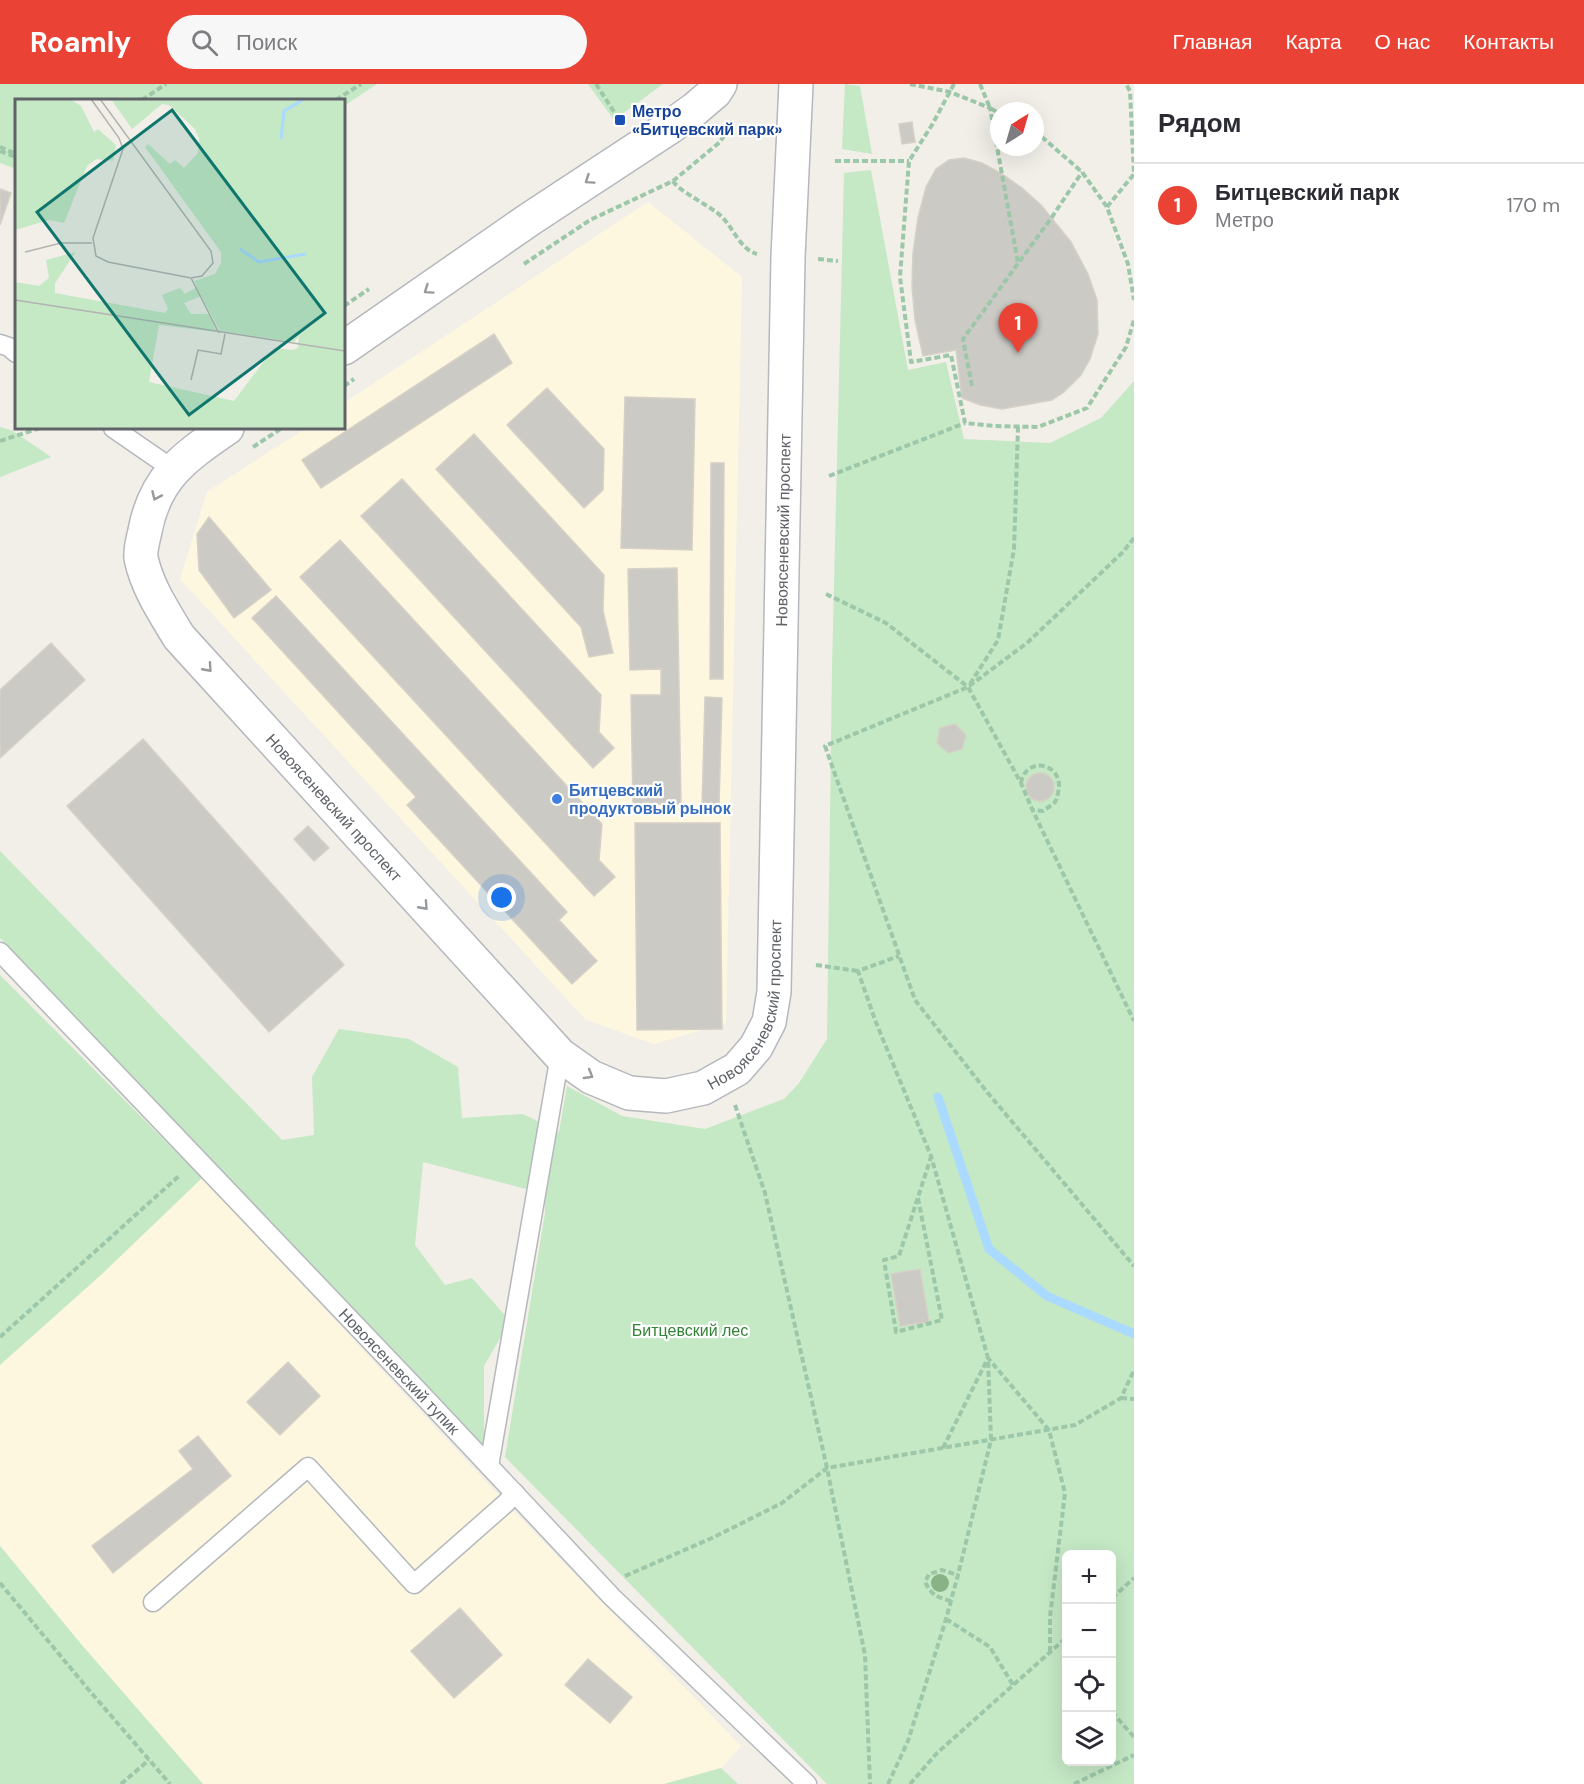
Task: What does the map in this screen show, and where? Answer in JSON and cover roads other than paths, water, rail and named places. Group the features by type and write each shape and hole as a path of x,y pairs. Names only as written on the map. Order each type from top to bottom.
{"street":[{"path":"353,360 530,219 670,127 715,92 720,84"},
{"name":"Новоясеневский проспект","path":"226,429 197,448 174,470 160,486 148,513 140,556 153,595 179,637 560,1055 591,1077 629,1093 666,1096 703,1089 737,1069 756,1047 769,1022 774,992 788,257 796,84"}],"lane":[{"path":"0,344 15,352"},
{"path":"114,429 174,470"},
{"name":"Новоясеневский тупик","path":"0,952 602,1586 807,1784"},
{"path":"489,1466 560,1055"},
{"path":"153,1602 308,1467 414,1584 515,1493"}],"waterway":[{"path":"938,1097 989,1249 1047,1296 1134,1334"}],"place":[{"name":"Метро «Битцевский парк»","path":"620,120"},
{"name":"Битцевский парк","path":"1018,353"},
{"name":"Битцевский продуктовый рынок","path":"557,799"}],"park label":[{"name":"Битцевский лес","path":"690,1330"}]}
